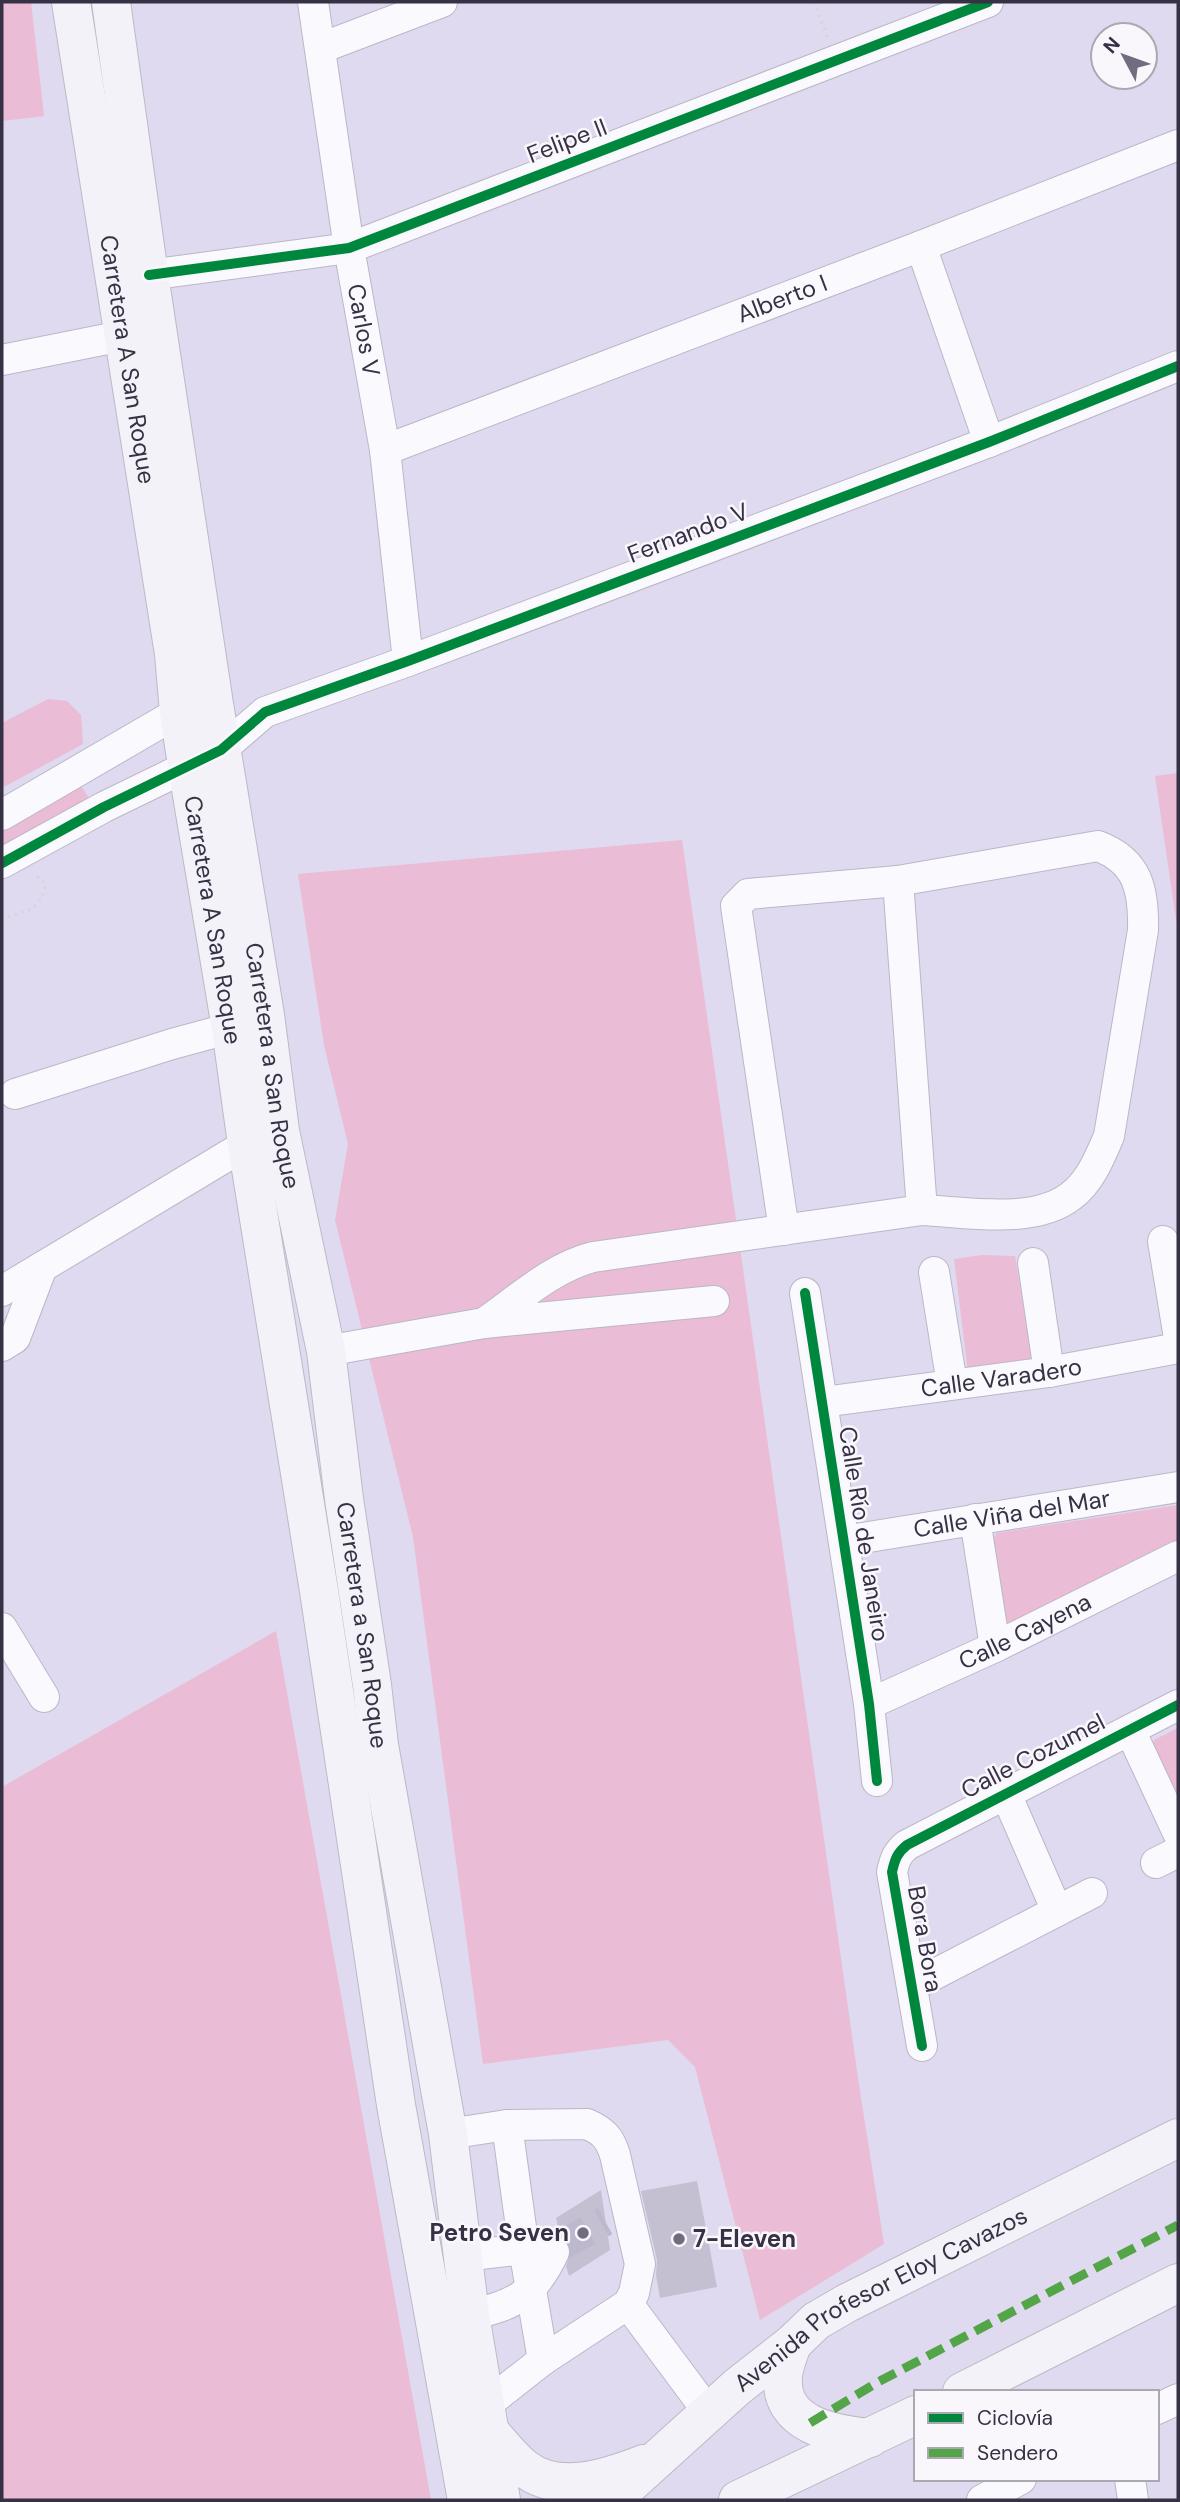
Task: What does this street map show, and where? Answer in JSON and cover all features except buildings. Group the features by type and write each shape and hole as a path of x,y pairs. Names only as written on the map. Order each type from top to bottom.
{"main road":[{"name":"Carretera A San Roque","path":"71,2 174,654 187,765 319,1591"},
{"name":"Carretera A San Roque","path":"110,2 221,750"},
{"name":"Carretera a San Roque","path":"221,750 265,1015 280,1132 326,1351 379,1745 448,2134 470,2315 502,2500"},
{"path":"268,1268 282,1284 307,1337 318,1348 326,1351 309,1373 305,1388 303,1425 296,1449"},
{"name":"Carretera a San Roque","path":"319,1591 396,2105 465,2494"},
{"name":"Avenida Profesor Eloy Cavazos","path":"611,2500 737,2387 792,2344 816,2321 1178,2138"},
{"path":"966,2390 1178,2283"},
{"path":"792,2344 783,2373 783,2389 790,2409 801,2419 824,2430 870,2438"},
{"path":"738,2500 914,2416"},
{"path":"488,2418 523,2468 536,2476 578,2483 602,2479 659,2459"}],"street":[{"name":"Carlos V","path":"313,2 349,248 385,450 408,661"},
{"path":"321,48 442,2"},
{"name":"Felipe II","path":"149,275 349,248 988,2"},
{"name":"Alberto I","path":"385,450 1178,145"},
{"path":"921,246 989,442"},
{"path":"2,360 122,336"},
{"name":"Fernando V","path":"15,868 149,784 221,750 265,712 408,661 989,442 1178,366"},
{"path":"2,815 179,712"},
{"path":"129,741 149,784"},
{"path":"484,1323 574,1262 922,1210 1030,1213 1049,1208 1072,1196 1087,1179 1109,1136 1142,943 1144,914 1138,880 1116,853 1098,846 898,881 747,894 736,905 784,1230"},
{"path":"898,881 922,1210"},
{"path":"15,1094 231,1028"},
{"path":"2,1291 247,1144"},
{"path":"1163,1241 1178,1332"},
{"path":"1033,1264 1049,1372"},
{"path":"2,1346 15,1338 42,1267"},
{"path":"934,1272 952,1384"},
{"name":"Calle Río de Janeiro","path":"805,1293 869,1704 877,1781"},
{"path":"326,1351 484,1323 714,1301"},
{"name":"Calle Varadero","path":"823,1402 1049,1372 1178,1348"},
{"name":"Calle Viña del Mar","path":"844,1541 1178,1487"},
{"path":"975,1519 995,1647"},
{"name":"Calle Cayena","path":"869,1704 995,1647 1178,1556"},
{"path":"2,1628 44,1697"},
{"name":"Calle Cozumel","path":"907,1845 1178,1705"},
{"path":"1130,1730 1178,1833"},
{"path":"1006,1794 1057,1910"},
{"name":"Bora Bora","path":"907,1845 895,1858 892,1872 922,2046"},
{"name":"Bora Bora","path":"912,1986 1092,1893"},
{"path":"448,2134 507,2125 587,2124 598,2129 611,2143 616,2216 640,2264 638,2279 628,2304 543,2360 488,2418"},
{"path":"507,2125 543,2360"},
{"path":"463,2256 524,2249 558,2249 532,2289 523,2297 509,2305 470,2315"},
{"path":"628,2304 709,2413"},
{"path":"1159,2408 1178,2399"},
{"path":"989,2498 1018,2481"},
{"path":"1130,2481 1133,2500"}],"path":[{"path":"814,2 831,44"},
{"path":"2,920 32,909 41,901 45,886 42,879 15,868"}],"shaded area":[{"path":"2,2 31,2 44,116 2,121"},
{"path":"48,699 67,701 81,715 83,744 2,788 2,723"},
{"path":"1178,773 1178,933 1155,776"},
{"path":"81,786 89,798 2,848 2,831"},
{"path":"682,840 859,2085 884,2244 760,2320 695,2067 668,2040 483,2064 413,1537 335,1220 348,1144 324,1045 298,874"},
{"path":"982,1255 1015,1256 1033,1360 969,1380 954,1259"},
{"path":"1178,1505 1178,1547 1006,1633 991,1541 997,1533"},
{"path":"276,1631 431,2500 2,2500 2,1787"},
{"path":"1178,1728 1178,1801 1151,1752 1154,1740"}],"tunnel":[{"path":"562,2245 605,2221"}],"marked path":[{"path":"810,2423 878,2382 1178,2225"}],"cycle path":[{"path":"149,275 349,248 988,2"},
{"path":"2,863 104,807 221,750 265,712 408,661 989,442 1178,366"},
{"path":"805,1293 869,1704 877,1781"},
{"path":"922,2046 892,1872 899,1854 907,1845 1178,1705"}],"place":[{"name":"Petro Seven","path":"583,2233"},
{"name":"7-Eleven","path":"679,2239"}]}
